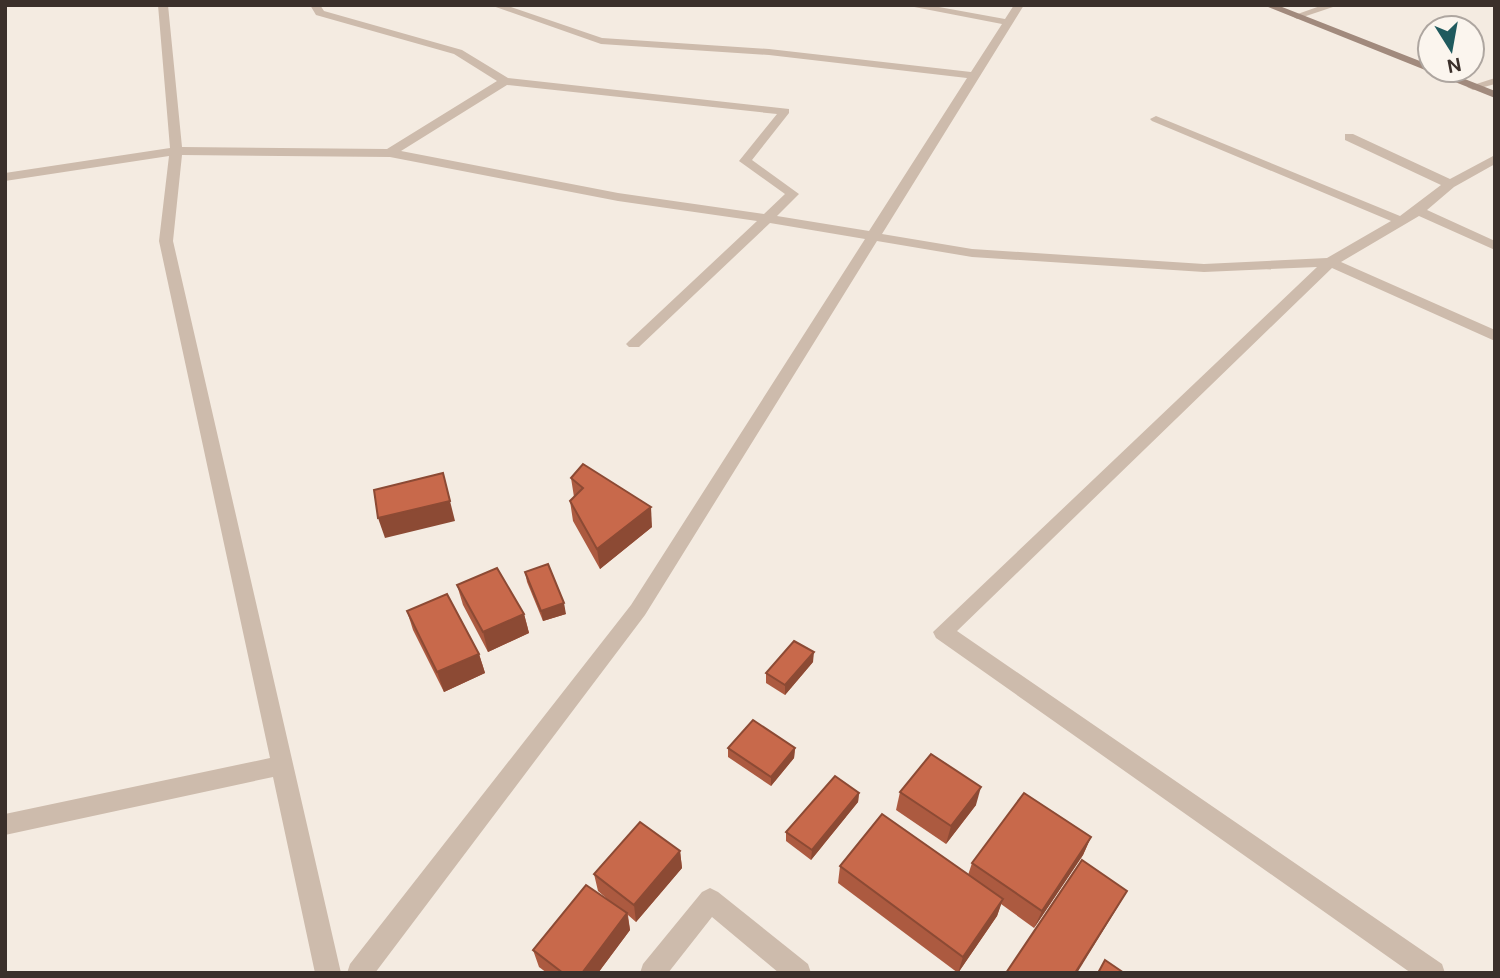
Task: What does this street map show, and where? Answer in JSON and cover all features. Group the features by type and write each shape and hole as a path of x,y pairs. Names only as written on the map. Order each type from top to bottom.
{"main road":[{"path":"1268,5 1416,64"},
{"path":"1466,84 1495,96"}],"street":[{"path":"163,5 176,150 166,241 328,973"},
{"path":"316,5 320,13 458,52 505,81 785,110 746,161 793,194 634,344"},
{"path":"495,5 601,41 769,52 974,76"},
{"path":"909,5 1008,22"},
{"path":"359,973 638,610 1019,5"},
{"path":"1297,16 1334,5"},
{"path":"390,153 505,81"},
{"path":"1474,87 1495,81"},
{"path":"1156,119 1495,246"},
{"path":"1349,137 1450,184"},
{"path":"5,177 176,150 390,153 618,197 767,218 972,253 1204,268 1330,262 1495,336"},
{"path":"1433,973 943,632 1330,262 1410,216 1450,184 1495,159"},
{"path":"5,825 282,765"},
{"path":"652,973 710,900 799,973"}],"building":[{"path":"583,464 651,507 597,549 570,501 583,488 571,478"},
{"path":"443,473 450,501 378,518 374,490"},
{"path":"548,564 564,603 541,611 525,572"},
{"path":"497,568 524,614 483,632 457,585"},
{"path":"447,594 479,654 437,672 407,611"},
{"path":"794,641 814,652 785,685 766,673"},
{"path":"753,720 795,748 771,777 728,748"},
{"path":"931,754 981,787 951,826 900,792"},
{"path":"835,776 859,793 812,850 786,832"},
{"path":"1024,793 1091,837 1042,911 972,863"},
{"path":"882,814 1003,899 963,957 840,866"},
{"path":"640,822 680,851 634,905 594,874"},
{"path":"1082,860 1127,891 1075,973 1006,973"},
{"path":"586,885 627,913 582,973 563,973 533,950"},
{"path":"1105,960 1124,973 1098,973"}]}
